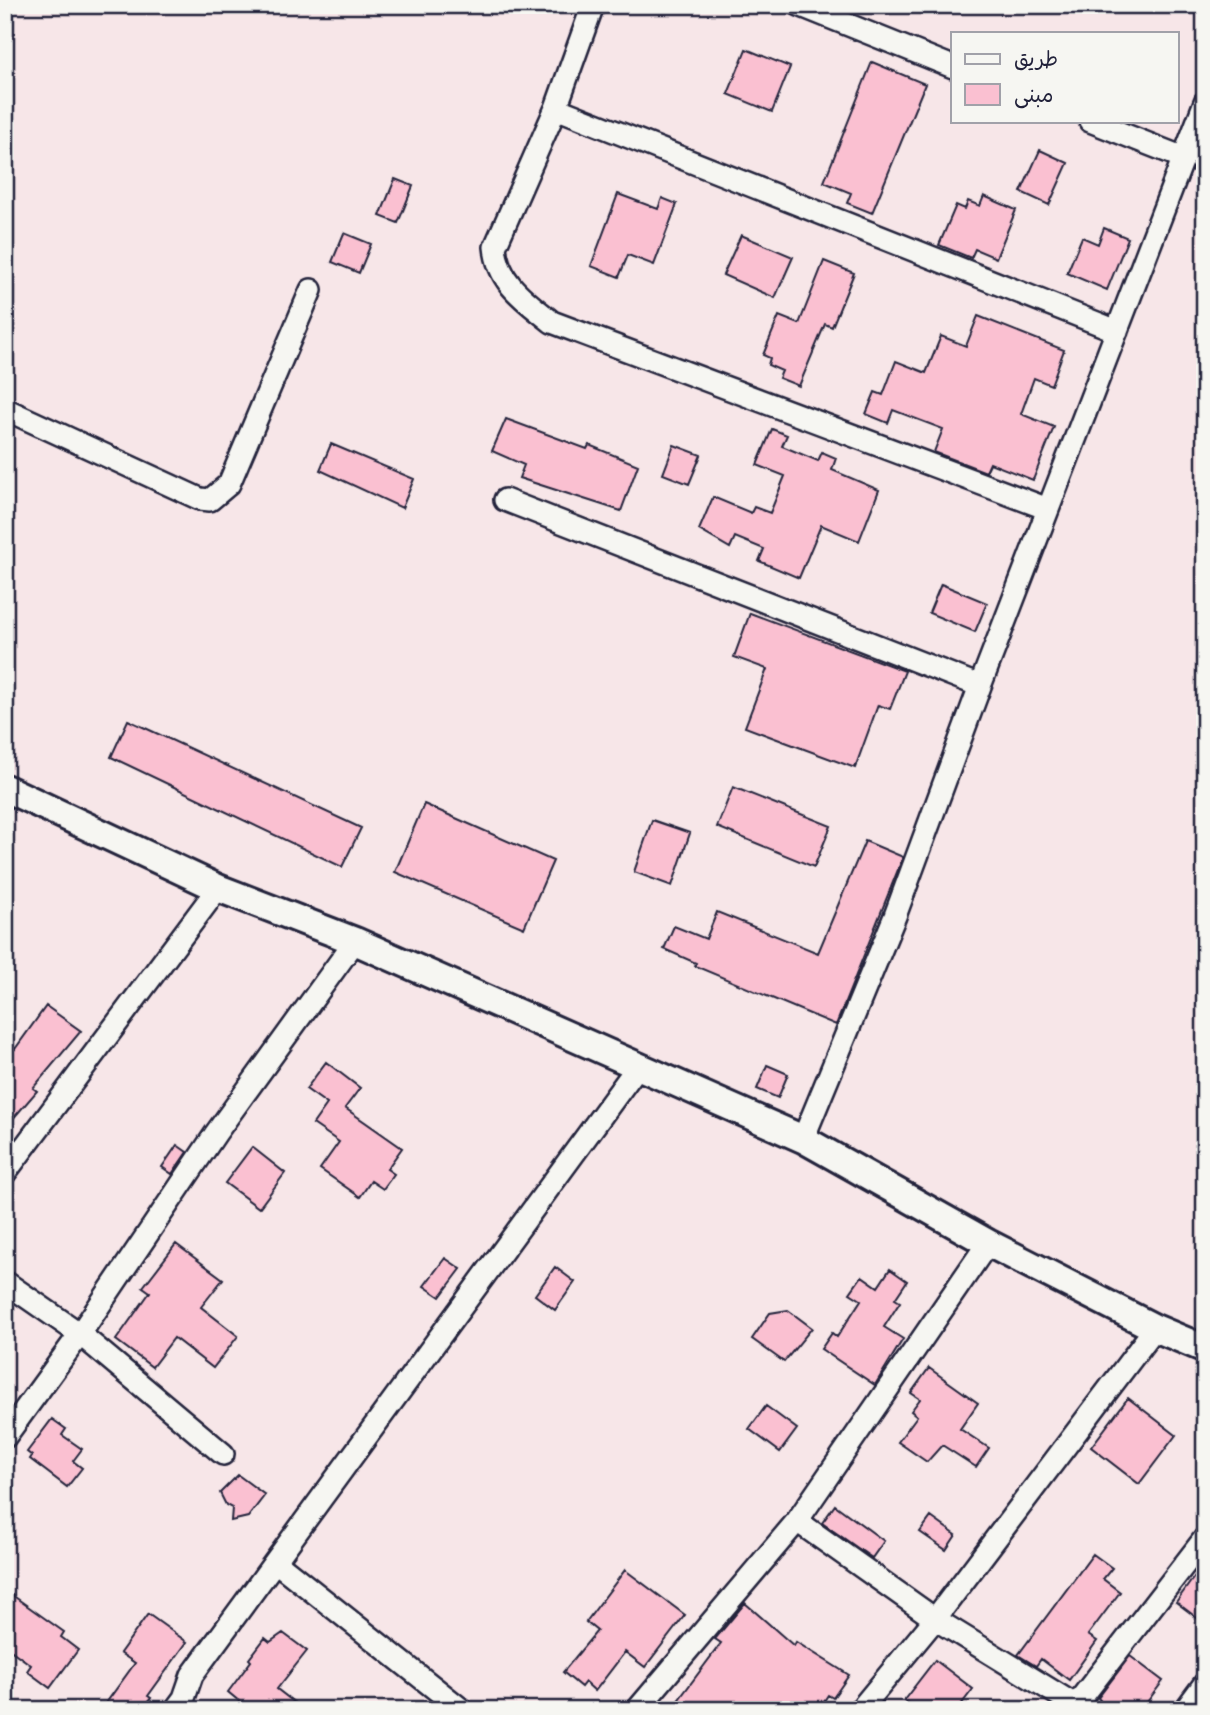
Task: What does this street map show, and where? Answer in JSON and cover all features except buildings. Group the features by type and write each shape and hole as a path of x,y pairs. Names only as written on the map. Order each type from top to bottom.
{"street":[{"path":"593,5 556,108 495,247 496,266 505,280 544,315 565,327 1048,509"},
{"path":"799,5 951,66"},
{"path":"803,1139 895,916 980,686 1205,102"},
{"path":"556,108 1117,331"},
{"path":"1093,122 1184,158"},
{"path":"5,409 200,499 210,500 229,484 311,290"},
{"path":"505,500 980,686"},
{"path":"5,788 218,888 355,941 803,1139 988,1243 1154,1328 1205,1349"},
{"path":"5,1173 218,888"},
{"path":"6,1435 80,1334 216,1133 355,941"},
{"path":"186,1706 192,1675 638,1066"},
{"path":"637,1710 797,1521 988,1243"},
{"path":"5,1282 80,1334 223,1454"},
{"path":"860,1710 935,1619 1154,1328"},
{"path":"797,1521 935,1619 1073,1707 1205,1538"},
{"path":"276,1562 462,1710"},
{"path":"1185,1710 1205,1683"}]}
